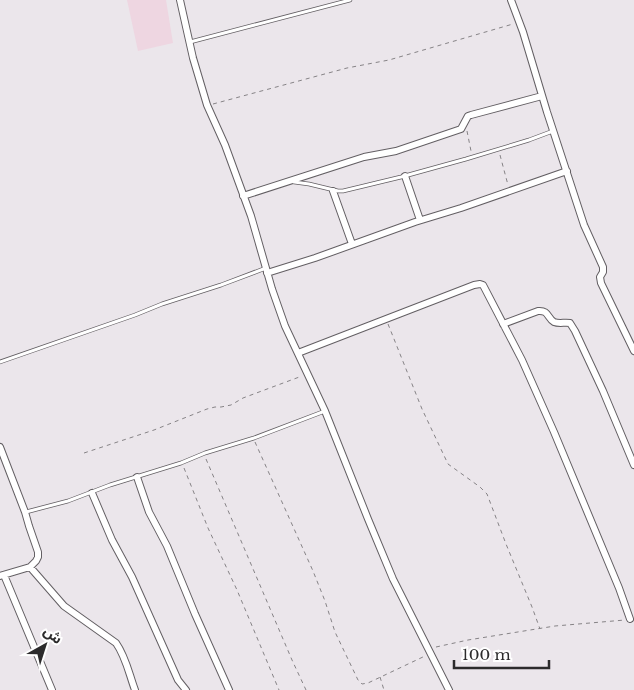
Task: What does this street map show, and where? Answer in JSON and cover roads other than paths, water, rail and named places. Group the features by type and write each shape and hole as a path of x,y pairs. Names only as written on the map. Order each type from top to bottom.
{"street":[{"path":"180,0 207,106 225,145 251,216 278,306 325,411 393,579 449,690"},
{"path":"511,0 584,225 603,267 600,277 601,283 634,351"},
{"path":"243,196 364,157 396,151 461,129 471,114 542,96"},
{"path":"266,271 315,258 420,220 566,171"},
{"path":"406,176 420,220"},
{"path":"333,191 352,244"},
{"path":"298,353 474,285 483,285 522,360 558,440 630,619"},
{"path":"503,324 542,310 545,311 552,321 570,323 576,331 634,465"},
{"path":"0,447 26,512 38,552 36,561 30,567 2,576 52,690"},
{"path":"137,477 149,512 162,536 229,690"},
{"path":"92,492 112,540 132,577 178,680 186,690"},
{"path":"30,567 64,606 116,643 124,656 135,690"}],"lane":[{"path":"190,42 350,0"},
{"path":"288,181 309,184 333,191 343,191 406,176 529,140 553,131"},
{"path":"0,362 162,304 266,271"},
{"path":"26,512 68,501 182,463 205,453 254,438 325,411"}]}
